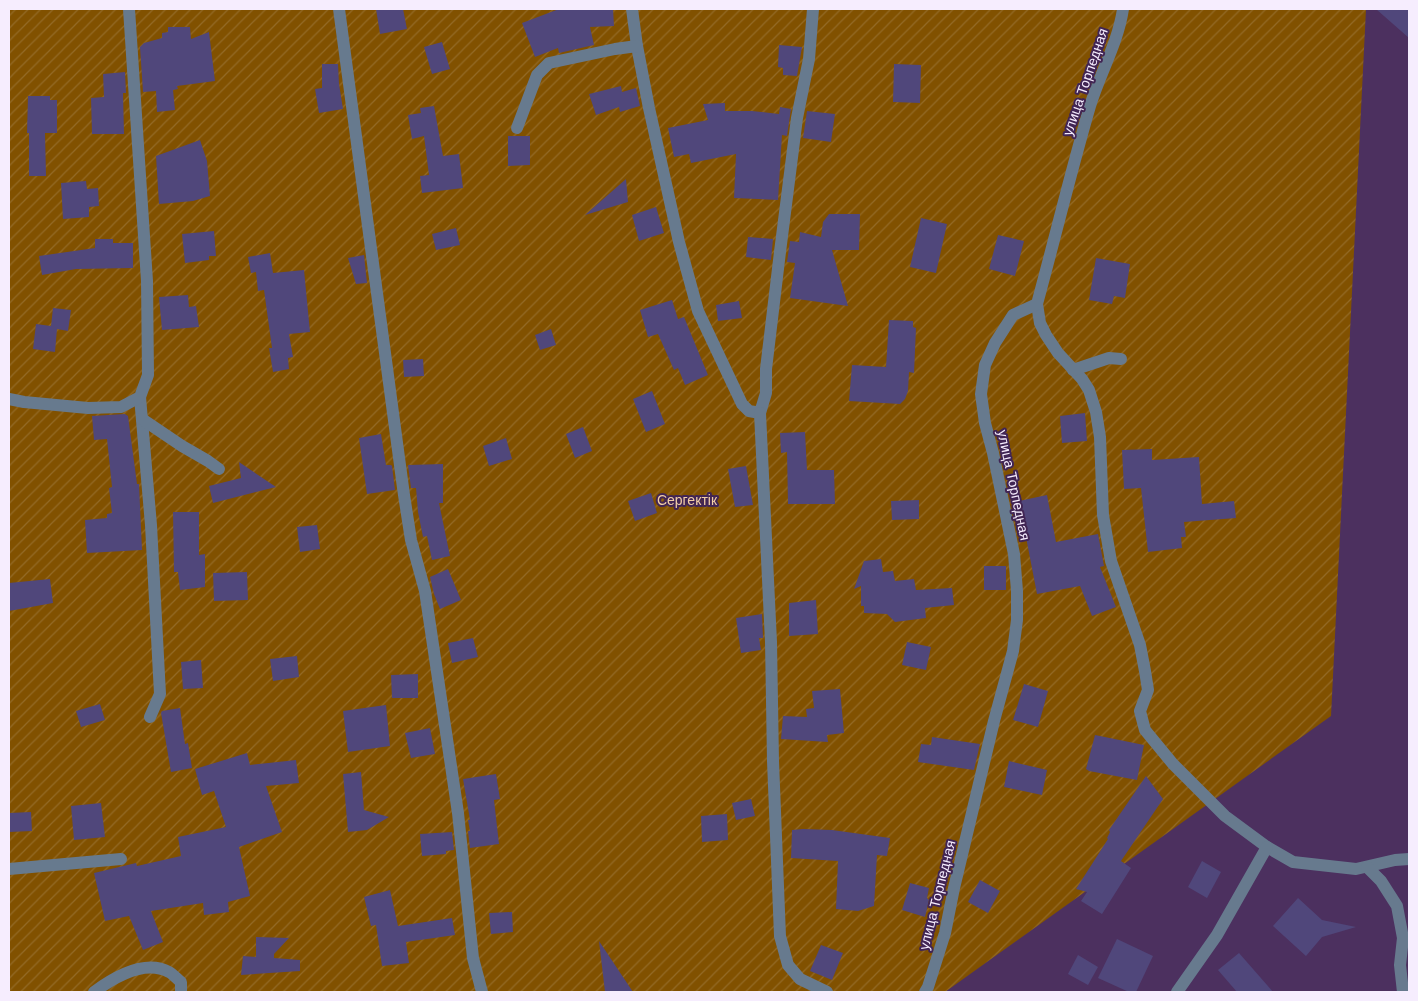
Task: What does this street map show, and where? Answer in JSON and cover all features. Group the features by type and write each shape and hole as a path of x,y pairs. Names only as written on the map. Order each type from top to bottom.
{"street":[{"path":"128,9 148,281 148,375 140,397 151,525 160,694 150,717"},
{"path":"339,9 404,496 411,540 425,591 458,813 473,958 482,992"},
{"path":"632,9 637,46 679,242 698,311 742,404 749,411 760,413"},
{"path":"813,9 809,59 797,118 778,262 766,369 766,393 760,413 771,642 780,936 788,965 800,979 827,992"},
{"name":"улица Торпедная","path":"925,992 945,934 954,888 994,721 1013,651 1017,620 1014,554 981,394 985,365 995,343 1013,315 1036,304 1091,103 1110,56 1124,9"},
{"path":"517,128 537,75 549,63 637,46"},
{"path":"1036,304 1040,323 1046,335 1058,353 1089,390 1096,412 1100,437 1104,515 1111,561 1140,645 1148,690 1140,711 1145,730 1173,764 1225,816 1267,847 1293,862 1356,869 1409,858"},
{"path":"1073,370 1115,355"},
{"path":"9,399 88,408 121,407 140,397"},
{"path":"142,419 219,469"},
{"path":"1177,992 1217,935 1267,847"},
{"path":"9,869 121,859"},
{"path":"1367,867 1381,881 1397,906 1403,938 1400,965 1403,992"},
{"path":"94,992 102,986 144,966 169,972 181,982 181,992"}],"green space":[{"name":"Сергектік","path":"9,9 1366,9 1331,716 945,992 9,992"}],"building":[{"path":"376,9 403,9 407,29 380,34"},
{"path":"559,9 613,9 614,26 590,27 594,45 559,53 558,48 535,57 522,23"},
{"path":"1376,9 1409,9 1409,38"},
{"path":"168,27 190,27 191,39 209,32 215,81 177,86 178,89 173,90 175,110 157,112 156,91 143,92 140,47 144,43 162,38 162,33 168,32"},
{"path":"442,42 450,69 432,74 424,47"},
{"path":"779,45 802,47 797,76 783,75 783,68 778,67"},
{"path":"322,64 338,64 343,109 319,113 315,89 322,88"},
{"path":"894,64 921,65 920,103 893,102"},
{"path":"125,72 126,93 123,93 124,134 92,134 91,98 104,97 103,74"},
{"path":"621,86 622,92 636,88 640,106 620,112 619,107 596,115 589,94"},
{"path":"28,96 50,96 50,100 57,100 57,133 45,133 46,176 29,176"},
{"path":"725,103 725,111 779,114 780,107 791,109 787,136 782,135 778,200 734,198 736,154 691,163 689,154 674,157 668,128 708,120 703,104"},
{"path":"434,106 443,156 459,154 463,188 422,193 420,176 429,175 424,136 412,139 408,115 421,113 420,108"},
{"path":"807,111 835,114 831,142 803,138"},
{"path":"508,136 530,136 530,165 508,166"},
{"path":"200,140 207,161 210,196 193,201 159,204 156,156"},
{"path":"626,179 628,202 585,215"},
{"path":"86,181 87,189 98,188 99,206 89,207 89,217 63,219 61,183"},
{"path":"656,207 664,233 639,241 632,215"},
{"path":"829,214 860,214 859,250 832,250 848,306 790,298 795,263 787,262 790,241 799,242 800,232 821,237 823,222"},
{"path":"921,218 947,224 936,273 910,267"},
{"path":"456,228 460,245 436,250 432,234"},
{"path":"214,231 216,256 209,256 209,260 185,263 182,234"},
{"path":"998,235 1024,241 1015,276 989,269"},
{"path":"748,237 773,239 771,260 746,257"},
{"path":"95,239 113,239 113,243 133,243 133,268 76,269 42,275 39,256 95,248"},
{"path":"270,253 273,273 304,270 310,332 289,334 293,357 288,358 289,369 273,372 269,348 272,348 264,290 258,291 256,272 251,273 248,257"},
{"path":"364,255 367,283 356,284 348,258"},
{"path":"1096,258 1130,264 1125,298 1114,296 1112,304 1089,300"},
{"path":"188,295 189,307 196,306 199,327 162,330 159,297"},
{"path":"672,300 678,319 684,317 708,375 685,385 678,368 674,370 658,334 648,337 640,310"},
{"path":"739,301 742,318 718,321 716,305"},
{"path":"53,308 71,310 68,331 57,329 55,352 33,349 36,324 51,326"},
{"path":"889,320 913,321 913,327 916,328 914,373 909,372 908,391 905,399 900,404 849,401 852,365 886,367"},
{"path":"551,329 556,345 540,350 535,335"},
{"path":"423,359 424,376 404,377 403,360"},
{"path":"652,391 665,424 646,432 633,399"},
{"path":"1085,413 1087,441 1062,443 1060,416"},
{"path":"125,414 128,416 137,484 139,484 142,550 87,553 85,520 107,518 107,514 112,513 109,488 112,487 107,439 94,440 92,416"},
{"path":"583,427 592,451 575,458 566,434"},
{"path":"805,432 807,470 834,470 835,504 788,504 787,452 781,453 780,433"},
{"path":"381,434 386,465 392,466 395,490 367,494 359,438"},
{"path":"506,438 512,459 489,466 483,446"},
{"path":"1152,449 1152,460 1199,457 1202,504 1234,501 1236,518 1184,522 1186,537 1181,537 1182,548 1148,552 1141,488 1124,489 1122,450"},
{"path":"239,462 276,487 213,503 209,486 241,478"},
{"path":"443,464 443,503 439,503 450,556 432,560 427,536 423,537 416,488 411,488 408,465"},
{"path":"746,466 753,505 735,507 728,469"},
{"path":"651,493 657,513 635,521 628,501"},
{"path":"1047,495 1056,542 1098,534 1104,566 1100,567 1116,607 1092,616 1080,586 1037,594 1019,501"},
{"path":"919,500 919,519 892,520 891,501"},
{"path":"173,512 199,512 199,555 205,554 205,587 180,590 178,572 174,572"},
{"path":"317,525 320,549 300,552 297,527"},
{"path":"881,559 883,572 893,571 895,581 914,579 916,590 952,588 954,605 925,608 926,618 895,622 887,614 864,613 864,606 861,606 861,586 854,589 864,561"},
{"path":"984,566 1006,566 1006,590 984,590"},
{"path":"448,569 461,600 440,609 430,577"},
{"path":"247,572 248,600 214,601 213,573"},
{"path":"50,579 53,603 9,611 9,583"},
{"path":"816,600 818,634 789,636 789,603"},
{"path":"762,614 763,638 759,638 761,650 741,653 736,618"},
{"path":"473,638 478,657 452,663 448,643"},
{"path":"907,642 931,647 926,670 902,665"},
{"path":"297,656 299,677 273,681 270,659"},
{"path":"201,660 203,688 183,689 181,662"},
{"path":"418,674 418,698 392,698 391,675"},
{"path":"1024,684 1048,691 1038,727 1013,720"},
{"path":"840,689 844,733 827,735 828,742 781,739 783,716 807,717 806,709 814,708 812,691"},
{"path":"100,704 105,720 81,727 76,711"},
{"path":"386,705 390,746 348,752 343,711"},
{"path":"180,708 185,744 188,743 192,768 171,772 161,713 162,711"},
{"path":"430,728 435,754 411,758 405,733"},
{"path":"1095,735 1144,745 1137,780 1086,769"},
{"path":"932,737 980,744 974,770 918,762 921,744 931,745"},
{"path":"247,753 250,765 296,760 299,783 266,786 282,832 239,847 250,896 228,902 229,912 204,915 203,903 151,911 163,942 143,950 129,916 105,921 94,873 136,863 137,866 181,856 178,837 226,827 214,791 202,795 195,769"},
{"path":"1009,761 1047,770 1042,795 1004,787"},
{"path":"361,772 364,810 389,817 367,830 348,832 343,774"},
{"path":"496,774 500,799 494,800 499,844 470,848 468,820 470,820 463,779"},
{"path":"1146,776 1163,799 1121,861 1131,868 1102,914 1081,901 1087,892 1076,889 1108,839 1109,830"},
{"path":"751,799 755,816 736,820 732,803"},
{"path":"101,803 105,837 74,840 71,806"},
{"path":"31,812 32,831 9,832 9,813"},
{"path":"727,814 728,840 702,842 701,816"},
{"path":"792,830 832,830 890,838 887,856 877,855 874,906 858,911 836,909 838,861 791,858"},
{"path":"452,832 454,850 446,851 446,854 422,856 420,834"},
{"path":"1202,861 1221,872 1207,898 1188,887"},
{"path":"980,880 1000,891 988,913 968,902"},
{"path":"910,883 929,888 927,898 929,900 925,917 902,910"},
{"path":"390,890 398,926 452,918 455,935 406,942 409,963 382,966 376,925 371,926 364,897"},
{"path":"1298,898 1322,920 1356,927 1322,937 1306,956 1273,926"},
{"path":"512,912 513,932 491,934 489,913"},
{"path":"256,937 289,938 274,954 274,958 300,960 300,971 241,975 243,956 256,957"},
{"path":"1117,939 1153,956 1136,992 1129,992 1098,978"},
{"path":"599,941 633,992 605,992"},
{"path":"821,945 843,953 832,980 810,971"},
{"path":"1239,953 1273,992 1237,992 1218,970"},
{"path":"1078,955 1098,967 1088,985 1068,974"}]}
